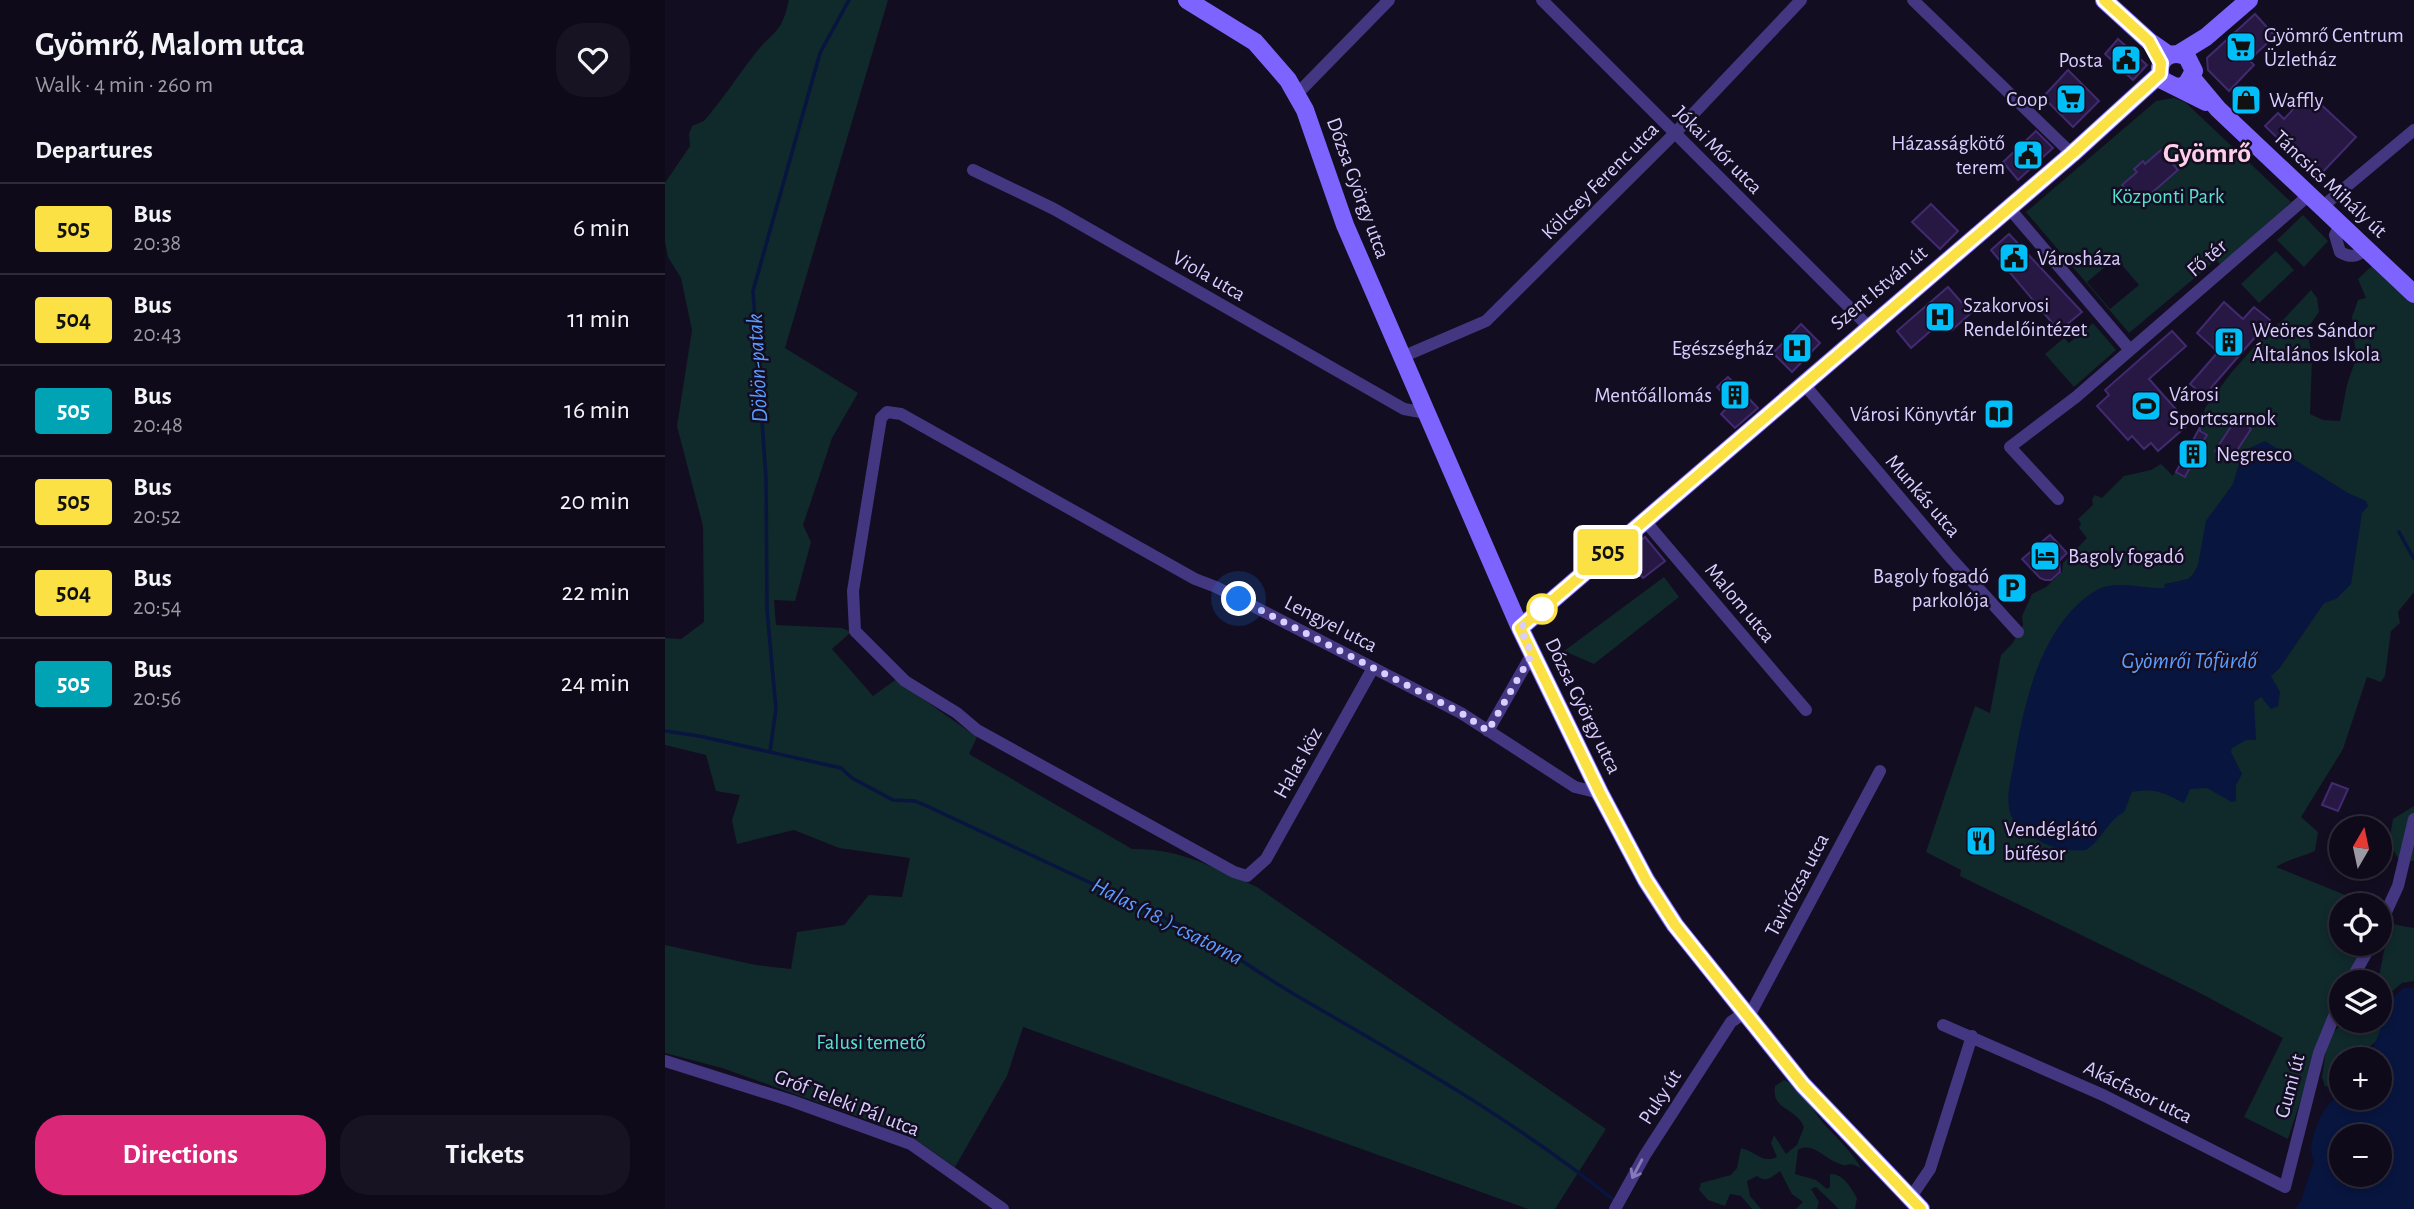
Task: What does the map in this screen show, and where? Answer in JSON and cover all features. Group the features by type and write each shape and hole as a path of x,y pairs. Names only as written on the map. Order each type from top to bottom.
{"main road":[{"name":"Dózsa György utca","path":"1187,0 1255,42 1276,63 1297,94 1312,126 1345,225 1520,628 1600,793 1660,903 1803,1085 1916,1203"},
{"name":"Táncsics Mihály út","path":"2104,0 2414,294"},
{"path":"2175,70 2206,37 2249,0"},
{"name":"Szent István út","path":"1520,628 2140,94 2175,70"}],"street":[{"path":"1297,94 1389,0"},
{"name":"Jókai Mór utca","path":"1542,0 1868,326"},
{"name":"Kölcsey Ferenc utca","path":"1402,357 1486,321 1675,134 1801,0"},
{"path":"1913,0 2072,154"},
{"path":"2322,207 2414,130"},
{"name":"Viola utca","path":"973,170 1054,209 1404,409 1426,413"},
{"name":"Fő tér","path":"2058,499 2010,447 2076,397 2309,194"},
{"path":"2008,208 2130,350"},
{"name":"Munkás utca","path":"1803,383 1950,557 2018,632"},
{"name":"Lengyel utca","path":"1253,873 1247,876 1234,872 1168,833 1001,744 905,681 855,631 853,591 878,433 881,418 887,412 894,411 1195,579 1461,713 1575,787 1600,793"},
{"name":"Malom utca","path":"1645,521 1806,710"},
{"path":"1488,731 1532,654"},
{"name":"Halas köz","path":"1253,873 1266,859 1373,668"},
{"name":"Tavirózsa utca","path":"1746,1015 1880,771"},
{"path":"2392,899 2398,886 2414,818"},
{"name":"Puky út","path":"1616,1209 1645,1155 1731,1022 1746,1015"},
{"name":"Akácfasor utca","path":"1944,1025 2103,1095 2285,1187"},
{"name":"Gumi út","path":"2285,1187 2300,1120 2329,1029"},
{"path":"1916,1203 1930,1169 1972,1036"},
{"name":"Gróf Teleki Pál utca","path":"665,1061 703,1071 911,1144 1003,1209"}],"green space":[{"name":"Falusi temető","path":"789,0 888,0 785,348 858,393 832,438 803,525 811,542 795,601 774,600 776,625 842,628 851,632 832,649 873,696 898,678 903,685 977,737 969,754 1132,849 1181,856 1257,887 1606,1129 1555,1209 1528,1209 1023,1027 1007,1076 955,1167 909,1135 722,1068 665,1053 665,945 756,965 791,969 797,932 844,925 869,895 902,897 910,858 839,848 794,830 737,844 732,820 740,795 716,791 706,755 665,745 665,638 681,639 704,622 703,526 677,426 692,330 681,278 668,257 665,242 665,183 690,146 689,134 692,126 704,121 754,55 776,32"},
{"name":"Központi Park","path":"2174,98 2185,102 2291,202 2221,265 2216,260 2129,333 2026,212 2156,101","holes":["2116,258 2139,285 2110,309 2087,282"]},
{"path":"2303,215 2328,241 2304,267 2277,240"},
{"path":"2276,251 2294,270 2259,303 2241,284"},
{"path":"2375,263 2414,300 2414,592 2398,612 2400,623 2391,631 2385,676 2381,682 2367,677 2343,749 2301,817 2318,832 2315,851 2276,867 2340,893 2329,893 2329,956 2365,956 2357,970 2329,970 2329,1025 2315,1055 2288,1139 2244,1117 2283,1038 2200,993 1960,876 1961,870 1926,852 1975,706 1990,713 2001,655 2012,644 2023,625 2022,616 2032,594 2046,587 2062,572 2063,563 2087,538 2079,528 2081,524 2078,519 2093,505 2092,499 2095,495 2102,498 2124,476 2151,470 2161,464 2173,476 2202,422 2205,408 2268,331 2284,319 2311,290 2317,298 2319,312 2307,329 2312,358 2310,414 2323,420 2340,421 2356,358 2352,317 2358,300 2366,298 2358,279"},
{"path":"2093,323 2116,350 2074,387 2045,354 2064,338 2069,343"},
{"path":"1664,577 1679,597 1594,664 1564,651"},
{"path":"2414,806 2414,861 2399,860 2392,847 2393,819"},
{"path":"2392,924 2414,928 2414,981 2402,983 2392,992 2392,970 2380,970 2383,956 2392,956"},
{"path":"2332,1033 2386,1033 2369,1047 2329,1047 2329,1087 2325,1086 2322,1077 2328,1037"},
{"path":"1784,1080 1797,1088 1861,1168 1840,1164 1814,1149 1803,1148 1798,1150 1795,1174 1816,1180 1827,1189 1830,1187 1830,1174 1839,1176 1847,1182 1857,1198 1855,1209 1839,1209 1816,1187 1811,1189 1819,1202 1817,1209 1796,1209 1803,1202 1792,1194 1780,1171 1769,1178 1757,1176 1747,1181 1750,1196 1761,1209 1752,1209 1741,1196 1730,1194 1725,1206 1708,1200 1699,1190 1701,1183 1731,1175 1737,1168 1741,1148 1772,1159 1777,1157 1771,1143 1774,1135 1786,1154 1797,1145 1804,1127 1796,1116 1780,1105 1775,1094 1775,1086"}],"water":[{"name":"Gyömrői Tófürdő","path":"2265,441 2348,493 2366,501 2368,506 2362,513 2351,584 2336,599 2324,603 2279,669 2271,676 2280,692 2278,706 2271,709 2261,697 2254,702 2256,740 2246,740 2232,748 2231,752 2242,774 2236,785 2236,801 2232,802 2207,788 2190,789 2184,803 2160,792 2132,792 2124,812 2086,850 2054,847 2034,838 2011,816 2010,782 2023,716 2048,645 2076,606 2103,587 2120,585 2164,588 2165,584 2188,579 2198,565 2206,521 2233,484 2243,451"},
{"path":"2403,988 2414,988 2414,1209 2295,1209 2301,1201 2314,1161 2311,1146 2313,1137 2329,1104 2329,1110 2392,1110 2392,1047 2373,1047 2379,1033 2392,1033 2392,999"}],"building":[{"name":"Gyömrő Centrum Üzletház","path":"2255,14 2275,36 2249,60 2254,65 2229,91 2208,70 2207,58"},
{"name":"Posta","path":"2118,39 2147,65 2133,80 2105,54"},
{"name":"Coop","path":"2068,70 2099,101 2073,127 2043,97"},
{"path":"2315,99 2356,137 2318,177 2265,126 2278,113 2284,119 2299,103 2305,109"},
{"name":"Házasságkötő terem","path":"2036,131 2053,148 2018,180 2003,162"},
{"path":"2161,150 2178,170 2139,204 2122,185 2137,172 2134,169 2143,161 2145,164"},
{"path":"1931,204 1958,231 1940,249 1912,222"},
{"path":"2009,234 2082,312 2059,331 1991,250"},
{"name":"Szakorvosi Rendelőintézet","path":"1948,287 1971,313 1952,330 1943,320 1911,348 1897,331"},
{"name":"Weöres Sándor Általános Iskola","path":"2224,302 2243,319 2254,307 2270,320 2204,396 2190,384 2218,352 2197,333"},
{"name":"Egészségház","path":"1801,324 1820,343 1792,372 1773,353"},
{"name":"Városi Sportcsarnok","path":"2172,331 2186,346 2149,379 2189,424 2158,451 2151,443 2144,449 2132,436 2128,440 2097,406 2109,395 2105,390"},
{"name":"Mentőállomás","path":"1728,377 1758,408 1735,428 1721,414 1732,403 1717,387"},
{"path":"2236,419 2251,429 2230,461 2215,451"},
{"name":"Negresco","path":"2200,427 2200,431 2207,435 2202,443 2200,442 2200,448 2185,477 2176,472"},
{"name":"Bagoly fogadó","path":"2050,535 2067,553 2059,561 2060,572 2051,580 2045,580 2022,559"},
{"path":"1645,537 1665,561 1643,578 1624,555"},
{"path":"2332,783 2348,789 2338,811 2322,805"}],"waterway":[{"name":"Döbön-patak","path":"770,751 776,709 767,610 766,478 753,291 820,53 849,0"},
{"path":"2399,532 2414,559"},
{"name":"Halas (18.)-csatorna","path":"665,731 699,736 841,768 852,778 893,800 915,801 929,807 1191,930 1501,1118 1615,1201"}],"bus line":[{"name":"505","path":"1921,1209 1803,1085 1675,925 1646,880 1600,793 1520,628 1868,326 2072,154 2160,74 2161,63 2154,55 2149,41 2104,0"}],"place":[{"name":"Gyömrő Centrum Üzletház","path":"2241,47"},
{"name":"Posta","path":"2126,60"},
{"name":"Coop","path":"2071,99"},
{"name":"Waffly","path":"2246,100"},
{"name":"Házasságkötő terem","path":"2028,155"},
{"name":"Városháza","path":"2014,258"},
{"name":"Szakorvosi Rendelőintézet","path":"1940,317"},
{"name":"Weöres Sándor Általános Iskola","path":"2229,342"},
{"name":"Egészségház","path":"1797,348"},
{"name":"Mentőállomás","path":"1735,395"},
{"name":"Városi Sportcsarnok","path":"2146,406"},
{"name":"Városi Könyvtár","path":"1999,414"},
{"name":"Negresco","path":"2193,454"},
{"name":"Bagoly fogadó","path":"2045,556"},
{"name":"Bagoly fogadó parkolója","path":"2012,588"},
{"name":"Vendéglátó büfésor","path":"1981,841"}],"district":[{"name":"Gyömrő","path":"2207,154"}],"route":[{"path":"1239,599 1461,713 1488,731 1532,654 1520,628 1542,609"}]}
